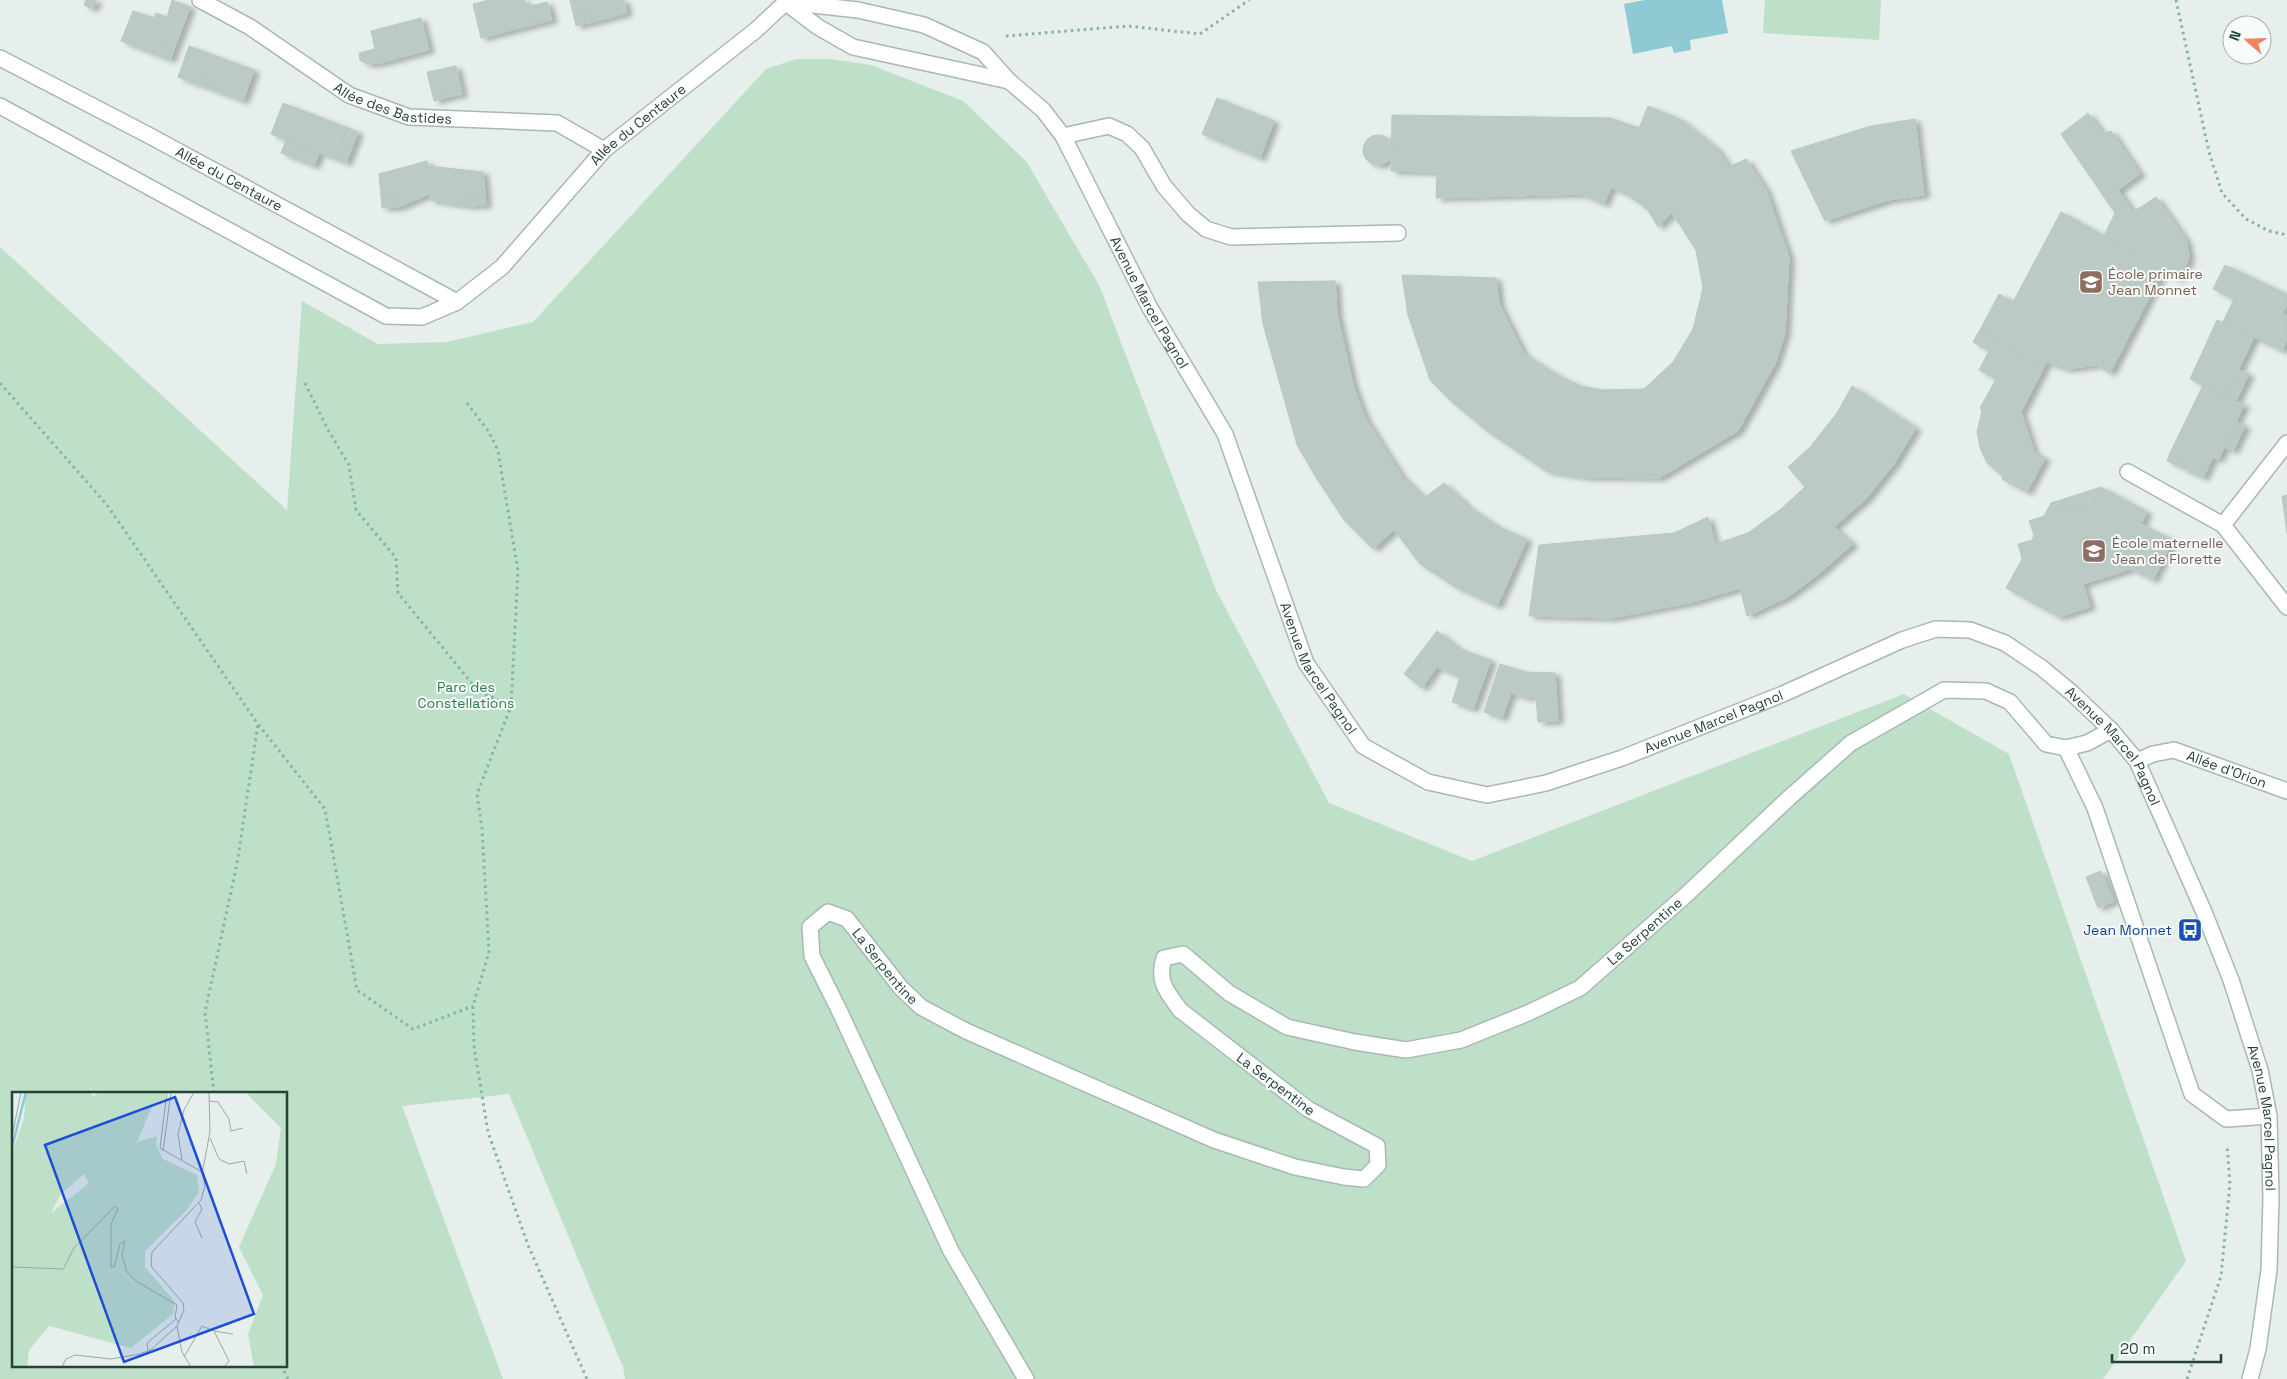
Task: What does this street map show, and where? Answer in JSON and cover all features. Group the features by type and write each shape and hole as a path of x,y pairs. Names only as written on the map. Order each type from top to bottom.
{"street":[{"name":"Allée des Bastides","path":"200,0 250,27 349,95 409,117 557,123 604,150"},
{"name":"Allée du Centaure","path":"0,106 386,316 422,317 457,302 502,267 604,150 756,30 784,1"},
{"name":"Avenue Marcel Pagnol","path":"784,1 858,10 924,25 983,52 1009,81 1043,110 1062,136 1150,308 1225,434 1306,664 1362,746 1428,782 1487,795 1546,783 1622,758 1783,694 1902,640 1936,629 1970,630 2005,643 2042,668 2072,693 2111,730 2137,761 2204,912 2231,980 2260,1070 2269,1116 2271,1198 2269,1270 2258,1349 2250,1379"},
{"name":"Avenue Marcel Pagnol","path":"784,1 818,27 853,47 1009,81"},
{"name":"Allée du Centaure","path":"0,58 150,136 457,302"},
{"path":"1062,136 1109,126 1127,134 1142,148 1164,186 1188,214 1206,229 1231,237 1398,233"},
{"path":"2223,526 2287,443"},
{"path":"2128,472 2223,526 2287,607"},
{"name":"La Serpentine","path":"1026,1379 951,1251 812,956 810,927 828,912 847,919 902,988 921,1008 966,1031 1214,1140 1295,1167 1364,1179 1378,1165 1377,1146 1308,1110 1180,1010 1165,990 1160,972 1164,958 1183,954 1229,992 1287,1027 1355,1042 1406,1050 1461,1040 1528,1014 1580,988 1680,902 1790,796 1851,743 1944,690 1986,691 2010,702 2046,744 2066,748"},
{"path":"2111,730 2087,743 2066,748 2094,808 2192,1094 2226,1119 2269,1116"},
{"name":"Allée d'Orion","path":"2137,761 2153,754 2174,750 2287,791"}],"path":[{"path":"983,52 1005,37 1128,26 1200,34 1249,0"},
{"path":"2176,0 2209,152 2222,193 2246,219 2269,231 2287,236"},
{"path":"0,383 107,505 258,724 325,809 358,990 413,1030 473,1006"},
{"path":"305,383 327,428 349,465 356,510 396,558 398,593 478,691 511,706"},
{"path":"468,403 489,432 498,451 518,571 511,706 477,794 482,828 489,952 473,1006 474,1046 488,1132 528,1245 587,1379"},
{"path":"214,1092 205,1012 238,864 258,724"},
{"path":"2187,1379 2221,1276 2230,1184 2226,1119"},
{"path":"282,1366 288,1379"}],"green space":[{"path":"1765,0 1881,0 1879,40 1763,33"},
{"name":"Parc des Constellations","path":"796,59 831,59 871,65 963,101 1026,161 1099,285 1216,590 1329,803 1472,861 1904,694 2009,754 2186,1261 2103,1379 625,1379 623,1367 509,1094 402,1106 503,1379 0,1379 0,247 287,510 302,301 378,344 447,342 533,322 766,69"}],"water":[{"path":"1645,0 1722,0 1728,33 1690,40 1691,50 1674,53 1672,46 1633,54 1624,4"}],"building":[{"path":"86,0 97,0 92,9 84,5"},
{"path":"172,0 190,7 170,60 168,59 172,50 158,44 154,54 121,41 133,11 154,18 156,13 167,17"},
{"path":"490,0 525,0 532,25 481,38 473,4"},
{"path":"570,0 624,0 627,13 593,22 590,12 575,16 578,25 576,26"},
{"path":"547,2 552,20 532,25 527,7"},
{"path":"590,12 593,22 578,25 575,16"},
{"path":"421,18 429,50 380,63 367,64 360,60 359,53 375,49 371,31"},
{"path":"158,44 172,50 168,59 154,54"},
{"path":"189,46 254,70 243,101 208,88 212,79 197,74 194,83 178,77"},
{"path":"456,66 462,94 448,97 442,69"},
{"path":"442,69 448,97 434,101 427,72"},
{"path":"197,74 212,79 208,88 194,83"},
{"path":"1217,98 1274,121 1260,158 1202,134"},
{"path":"283,103 348,128 336,159 271,134"},
{"path":"1648,106 1680,119 1716,148 1729,167 1746,159 1766,190 1789,257 1785,333 1775,364 1738,431 1659,478 1584,477 1546,471 1487,431 1453,403 1430,380 1408,315 1402,275 1496,278 1499,304 1524,354 1561,377 1581,386 1602,390 1644,389 1673,362 1693,329 1703,288 1696,250 1672,213 1658,227 1648,210 1631,197 1611,187 1604,204 1581,194 1436,198 1437,172 1391,171 1392,115 1610,118 1639,128"},
{"path":"2088,113 2103,134 2111,131 2140,174 2118,190 2133,212 2156,197 2186,240 2189,256 2178,279 2104,236 2115,213 2061,134"},
{"path":"1915,119 1924,195 1889,200 1825,221 1791,151 1871,126"},
{"path":"348,128 358,132 346,163 336,159"},
{"path":"1378,135 1389,139 1393,150 1389,161 1378,165 1367,161 1363,150 1367,139"},
{"path":"286,140 319,153 314,166 281,153"},
{"path":"427,161 429,194 399,207 398,197 383,198 384,208 382,208 379,174"},
{"path":"427,166 483,172 486,205 484,195 468,196 469,206 430,200"},
{"path":"484,195 485,205 469,206 468,196"},
{"path":"398,197 399,207 384,208 383,198"},
{"name":"École primaire Jean Monnet","path":"2061,212 2164,269 2110,373 2097,365 2066,369 2046,362 2042,371 1981,328 1999,294 2013,302"},
{"path":"2225,265 2287,294 2287,304 2282,314 2287,316 2287,339 2282,351 2223,322 2234,299 2213,289"},
{"path":"1335,281 1337,314 1353,385 1365,418 1401,475 1424,498 1444,483 1469,507 1497,526 1527,539 1497,606 1457,588 1420,564 1394,530 1373,549 1344,520 1297,445 1263,324 1258,282"},
{"path":"2217,320 2254,337 2226,396 2190,379"},
{"path":"1981,328 2042,371 2021,412 2034,452 2045,458 2027,492 2002,479 2003,477 1987,463 1980,448 1977,432 1982,410 1980,408 1996,379 1979,370 1989,351 1973,342"},
{"path":"2239,370 2249,374 2236,401 2226,396"},
{"path":"2203,385 2244,405 2218,460 2213,457 2203,478 2176,465 2179,458 2170,453"},
{"path":"1852,386 1916,428 1894,464 1866,499 1834,527 1853,544 1820,573 1788,597 1747,616 1740,588 1693,602 1612,618 1529,616 1539,545 1674,533 1708,517 1715,544 1748,533 1781,509 1805,487 1788,467 1810,447 1837,413"},
{"path":"2236,422 2245,426 2233,451 2224,447"},
{"path":"2170,453 2179,458 2176,465 2167,461"},
{"name":"École maternelle Jean de Florette","path":"2101,487 2147,512 2141,524 2173,540 2153,580 2131,569 2083,584 2090,607 2059,617 2006,588 2022,559 2018,544 2032,540 2034,535 2029,521 2044,516 2051,503 2068,512 2094,504"},
{"path":"2101,487 2094,504 2068,512 2051,503"},
{"path":"2287,495 2287,533 2282,496"},
{"path":"1437,631 1460,649 1491,660 1473,709 1452,702 1460,677 1437,667 1422,688 1404,674"},
{"path":"1500,664 1526,672 1555,673 1558,721 1538,722 1536,697 1524,697 1511,693 1502,718 1484,712"},
{"path":"2101,871 2114,901 2098,908 2086,877"}],"place":[{"name":"École primaire Jean Monnet","path":"2091,282"},
{"name":"École maternelle Jean de Florette","path":"2094,551"},
{"name":"Jean Monnet","path":"2190,930"}]}
